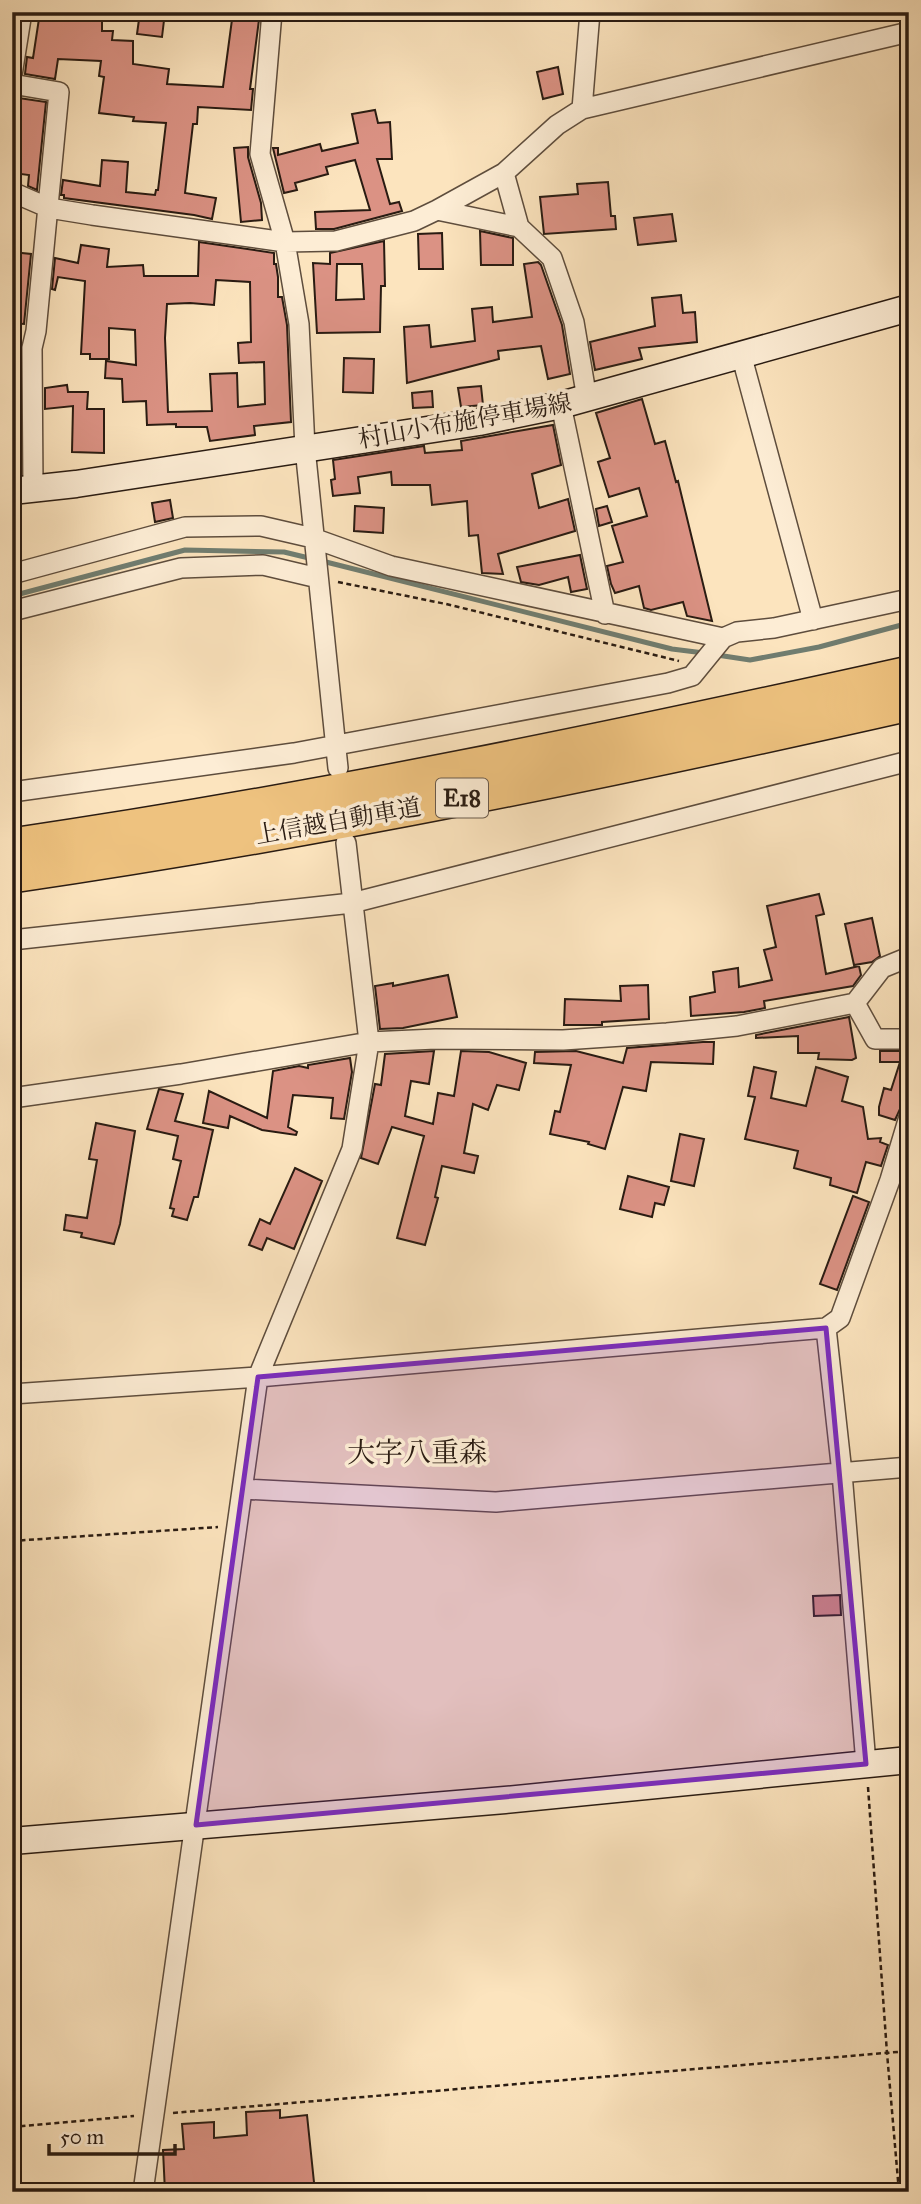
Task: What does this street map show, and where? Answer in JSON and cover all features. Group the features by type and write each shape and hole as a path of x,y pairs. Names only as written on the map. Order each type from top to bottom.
{"highway":[{"name":"上信越自動車道","path":"12,846 251,807 475,766 909,674"},
{"name":"上信越自動車道","path":"12,875 366,817 596,772 909,704"}],"main road":[{"name":"村山小布施停車場線","path":"23,490 479,422 587,399 909,309"},
{"path":"12,1841 519,1799 909,1760"}],"street":[{"path":"12,75 22,12"},
{"path":"272,12 260,154 285,242 299,324 313,543 338,768"},
{"path":"582,109 590,12"},
{"path":"12,192 49,208 285,242 336,241 414,221 437,210 503,173 557,125 582,109 909,32"},
{"path":"12,84 59,92 49,208 32,348 23,490"},
{"path":"503,173 519,227 552,258 574,322 587,399"},
{"path":"437,210 519,227"},
{"path":"741,354 813,620"},
{"path":"561,405 605,614"},
{"path":"12,574 184,527 261,526 391,566 721,641"},
{"path":"12,611 181,568 263,565 317,575"},
{"path":"12,792 293,753 668,683 692,676 721,641 737,632 774,628 909,599"},
{"path":"12,940 352,903 909,761"},
{"path":"144,2192 258,1377 352,1149 369,1042 346,843"},
{"path":"12,1098 181,1074 369,1042 436,1039 563,1040 737,1026 855,1003 882,968 909,957"},
{"path":"855,1003 875,1039 909,1039"},
{"path":"12,1394 258,1377 826,1328 840,1318 890,1180 909,1117"},
{"path":"826,1328 842,1473 866,1764"},
{"path":"243,1489 496,1502 909,1467"}],"path":[{"path":"317,575 702,663"},
{"path":"12,1541 237,1526"},
{"path":"866,1764 900,2192"},
{"path":"12,2127 909,2051"}],"highlighted area":[{"path":"826,1328 866,1764 196,1825 258,1377"}],"building":[{"path":"40,12 65,12 74,14 73,17 102,18 102,31 113,31 112,40 133,41 133,64 169,69 167,84 223,87 233,12 260,12 250,89 253,89 251,110 198,107 197,124 193,124 185,193 216,198 212,219 64,198 64,195 61,195 63,180 100,186 102,160 128,162 126,192 155,195 158,190 166,123 133,121 134,117 99,113 104,77 99,76 101,61 58,59 55,79 25,74 27,57 33,58"},
{"path":"140,12 165,12 162,37 137,34"},
{"path":"558,67 563,94 543,99 537,72"},
{"path":"12,97 46,102 37,190 28,186 29,175 13,173 18,127 12,127"},
{"path":"375,110 378,123 390,122 392,159 377,159 390,204 399,202 402,211 334,229 316,229 315,212 370,210 355,160 326,167 328,174 295,183 297,190 284,193 273,148 278,148 278,155 320,144 322,151 358,143 352,114"},
{"path":"248,147 248,157 261,203 262,220 241,222 234,148"},
{"path":"608,182 611,216 615,216 616,229 544,234 540,197 578,194 577,184"},
{"path":"672,214 676,241 638,245 634,218"},
{"path":"480,231 513,238 513,265 481,265"},
{"path":"442,233 443,269 419,269 418,234"},
{"path":"384,241 385,286 381,286 380,332 317,333 313,263 330,264 330,253","holes":["337,264 362,264 364,299 336,300"]},
{"path":"199,242 274,253 278,297 282,297 287,325 291,422 254,426 255,435 210,441 207,427 147,425 146,401 123,402 122,379 105,378 106,361 136,365 135,330 109,328 109,359 90,359 90,354 81,354 85,281 58,277 55,290 52,289 55,258 78,263 81,245 109,249 107,267 143,265 144,276 198,276","holes":["216,280 250,282 251,342 238,343 239,363 264,362 265,404 238,407 237,373 210,374 212,411 168,412 165,338 167,304 214,305"]},
{"path":"12,252 31,254 24,324 12,323"},
{"path":"538,262 562,325 570,374 548,379 541,346 498,351 499,359 407,383 404,327 429,325 431,347 475,341 472,309 492,307 493,322 532,317 524,264"},
{"path":"681,295 683,313 695,312 697,342 639,348 642,359 595,370 590,342 655,326 652,298"},
{"path":"344,358 374,359 373,393 343,392"},
{"path":"67,385 68,392 88,392 87,409 104,409 104,453 72,452 73,406 45,409 45,388"},
{"path":"481,386 483,405 461,407 458,388"},
{"path":"432,391 433,407 413,408 412,393"},
{"path":"642,399 655,444 665,441 676,482 678,481 712,621 687,616 683,602 651,610 644,608 639,586 615,593 611,584 607,566 623,562 612,526 647,516 639,488 609,497 598,462 610,458 596,413"},
{"path":"553,425 561,465 532,474 539,508 568,499 575,531 498,554 503,574 482,573 478,535 469,536 467,501 432,505 430,485 392,485 391,472 358,477 360,493 333,496 333,460 424,446 425,453 462,450 461,441"},
{"path":"170,500 173,518 155,522 152,503"},
{"path":"355,506 384,508 383,533 354,531"},
{"path":"607,506 612,522 599,526 596,509"},
{"path":"580,555 587,589 571,592 568,577 539,585 521,582 517,567"},
{"path":"819,894 824,914 816,916 826,974 859,966 861,975 853,986 764,1001 765,1008 744,1012 691,1016 690,997 715,992 713,972 738,968 739,987 772,980 764,950 776,947 767,906"},
{"path":"872,918 880,956 872,962 854,965 845,924"},
{"path":"448,975 457,1017 403,1028 380,1029 375,986 393,983 393,986"},
{"path":"648,985 649,1019 602,1022 602,1025 564,1025 565,999 621,1001 620,986"},
{"path":"849,1017 856,1058 852,1060 818,1059 819,1053 798,1053 798,1036 756,1038 756,1035"},
{"path":"714,1042 713,1064 651,1062 646,1091 623,1087 605,1149 588,1144 589,1142 550,1134 555,1111 560,1112 571,1065 534,1063 535,1052 576,1051 623,1063 627,1048"},
{"path":"434,1051 429,1084 411,1081 405,1116 433,1124 438,1093 454,1096 461,1051 489,1052 526,1063 519,1090 497,1085 488,1110 473,1104 464,1153 478,1156 474,1173 442,1166 435,1197 438,1198 425,1245 397,1238 424,1136 392,1127 378,1164 361,1158 375,1084 381,1085 385,1054"},
{"path":"880,1051 903,1051 903,1054 904,1051 909,1051 909,1105 900,1109 895,1120 879,1115 879,1107 884,1088 891,1090 900,1062 880,1062"},
{"path":"350,1058 352,1072 344,1119 331,1118 333,1098 293,1095 288,1127 297,1132 296,1135 262,1130 230,1116 228,1128 203,1123 209,1091 267,1118 273,1071 299,1066 308,1068 308,1065"},
{"path":"754,1067 776,1072 771,1098 806,1106 816,1067 848,1077 842,1101 863,1107 868,1139 881,1138 880,1142 888,1145 881,1166 866,1162 857,1193 830,1185 831,1178 794,1168 798,1151 745,1139 755,1097 748,1096"},
{"path":"159,1089 183,1094 175,1121 213,1130 198,1197 194,1197 187,1220 172,1216 174,1209 170,1208 181,1161 173,1159 178,1136 147,1129"},
{"path":"96,1123 135,1131 120,1224 114,1244 81,1237 82,1233 64,1230 66,1215 87,1218 97,1160 89,1159"},
{"path":"680,1134 704,1139 694,1186 671,1181"},
{"path":"295,1168 322,1181 294,1249 267,1238 262,1250 249,1245 260,1219 270,1224"},
{"path":"628,1176 669,1187 664,1205 655,1203 652,1217 620,1209"},
{"path":"853,1196 869,1202 837,1290 820,1284"},
{"path":"840,1595 841,1615 814,1616 813,1596"},
{"path":"280,2110 280,2118 307,2115 315,2192 165,2192 163,2150 184,2149 182,2124 214,2122 214,2138 247,2135 246,2112"}],"waterway":[{"path":"12,596 185,550 284,552 313,559"},
{"path":"322,561 672,649 704,653"},
{"path":"717,655 750,660 819,647 909,623"}],"district":[{"name":"大字八重森","path":"417,1452"}]}
